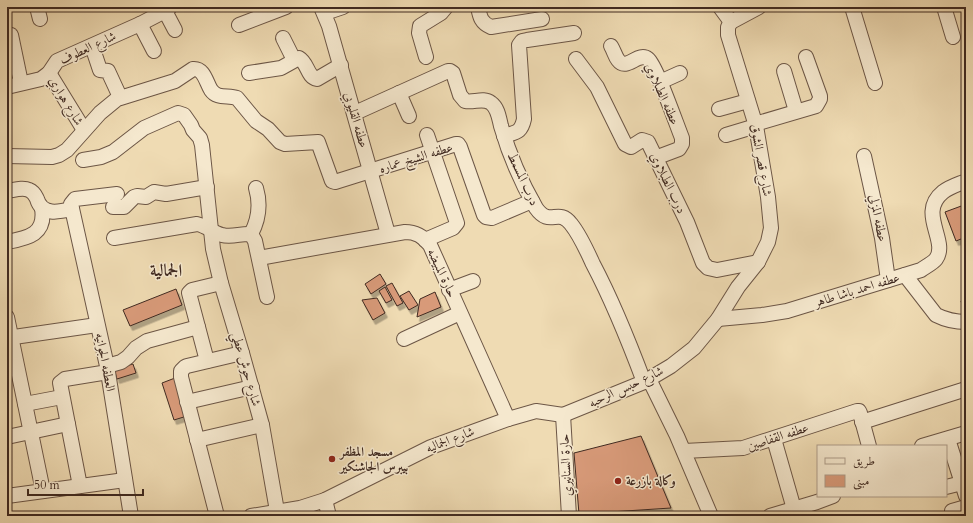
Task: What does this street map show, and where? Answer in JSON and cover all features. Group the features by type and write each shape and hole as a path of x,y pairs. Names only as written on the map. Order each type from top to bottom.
{"street":[{"path":"239,25 286,7"},
{"path":"323,10 344,7"},
{"path":"426,57 419,33 420,26 441,13 446,7"},
{"path":"478,7 481,20 485,25 491,27 542,19"},
{"path":"720,7 731,22 759,7"},
{"path":"852,7 875,83"},
{"path":"944,7 953,37"},
{"path":"169,8 175,30"},
{"name":"شارع العطوف","path":"7,86 41,79 49,72 57,61 140,24 169,8"},
{"name":"عطفه القليوبي","path":"323,10 341,65 388,234"},
{"name":"شارع قصر الشوق","path":"718,319 738,287 758,262 768,242 771,228 768,197 756,125 728,35 728,27 731,22"},
{"path":"140,24 154,52"},
{"path":"504,136 519,131 522,127 524,119 519,45 527,40 574,33"},
{"path":"11,36 22,83"},
{"path":"283,38 294,60"},
{"path":"92,46 100,70 108,71 120,98"},
{"name":"عطفه الطبلاوي","path":"611,46 618,61 622,64 626,64 640,57 648,59 651,62 660,82 682,138 682,144 679,149 655,158"},
{"path":"726,134 816,106 820,99 806,57"},
{"path":"249,74 281,68 299,58 303,61 312,77 316,79 341,65"},
{"name":"درب الطبلاوي","path":"576,59 597,87 625,144 631,147 642,140 648,142 687,222 704,263 708,268 717,270 758,262"},
{"name":"عطفه الشيخ عماره","path":"175,81 193,69 199,69 211,91 217,95 237,98 256,121 268,128 280,142 286,144 318,142 332,181 335,182 458,144 486,218 492,218 532,201"},
{"name":"درب المسمط","path":"354,112 450,71 454,76 462,99 468,102 483,100 491,103 496,109 515,166 540,214 550,218 558,216 566,218 572,224 589,255 616,311 646,381 684,451 711,516"},
{"name":"شارع هواري","path":"49,72 84,130"},
{"path":"784,72 796,111"},
{"path":"660,82 680,74"},
{"name":"شارع هواري","path":"7,156 52,157 59,155 67,150 105,108 120,98 175,81"},
{"path":"399,93 409,116"},
{"path":"719,108 748,101"},
{"name":"شارع حوش عطي","path":"84,160 101,157 113,152 144,128 178,113 184,115 192,125 192,130 200,138 207,187 210,228 220,283 242,353 262,425 277,511"},
{"path":"425,240 453,228 457,223 427,135"},
{"name":"عطفه المزلي","path":"864,156 882,238 888,280"},
{"name":"عطفه احمد باشا طاهر","path":"718,319 755,316 786,311 921,270 936,259 939,248 932,214 934,203 944,191 966,181"},
{"path":"7,191 24,189 30,190 35,195 37,202 42,208 48,212 55,213 72,209 72,202 75,199 115,201 124,207 134,197 146,197 152,192 166,194 207,187"},
{"path":"251,234 258,217 259,207 256,188"},
{"path":"7,242 29,237 36,232 41,225 43,216 42,208"},
{"name":"العطفه الجوانيه","path":"72,209 108,369 130,516"},
{"path":"114,238 189,224 203,225 222,235 229,236 251,234"},
{"name":"حارة المبيضه","path":"258,258 388,234 411,232 421,236 430,245 508,418"},
{"path":"251,234 255,241 267,297"},
{"path":"905,275 936,315 952,321 966,322"},
{"path":"449,290 474,281"},
{"path":"207,361 189,296 192,290 220,283"},
{"path":"404,339 460,313"},
{"path":"7,317 9,338 25,404 43,491"},
{"name":"شارع حبس الرحبه","path":"563,415 646,381 671,366 694,348 718,319"},
{"path":"9,338 97,325"},
{"path":"80,486 62,397 60,384 62,380 108,369 128,357 136,348 147,341 157,337 198,327"},
{"path":"217,516 187,402 181,371 185,367 242,353"},
{"path":"187,402 252,388"},
{"path":"869,445 862,422 966,390"},
{"path":"25,404 62,397"},
{"name":"شارع الجماليه","path":"251,516 300,508 325,500 431,447 508,418 536,411 563,415"},
{"name":"عطفه القفاصين","path":"684,451 743,448 857,411 859,411 862,422"},
{"name":"حارة السنانيري","path":"563,415 569,516"},
{"path":"7,437 68,424"},
{"path":"197,440 262,425"},
{"path":"926,445 966,434"},
{"path":"774,439 794,509"},
{"path":"947,487 964,489 948,439"},
{"path":"7,496 125,480"},
{"path":"770,516 830,497"},
{"path":"325,500 329,516"},
{"path":"953,516 952,511 966,507"}],"building":[{"path":"964,205 966,211 966,237 956,241 945,212"},
{"path":"380,274 386,284 371,294 365,284"},
{"path":"392,283 403,303 397,306 386,286"},
{"path":"385,287 392,300 386,303 379,291"},
{"path":"176,289 182,305 130,326 123,310"},
{"path":"409,291 418,305 409,310 400,296"},
{"path":"435,292 441,307 417,317 420,299"},
{"path":"377,298 385,313 373,320 362,300"},
{"path":"966,300 966,318 961,301"},
{"path":"133,364 136,373 117,379 114,369"},
{"path":"175,378 187,416 174,420 162,383"},
{"name":"وكالة بازرعة","path":"641,436 671,508 579,514 574,453"}],"place":[{"name":"مسجد المظفر بيبرس الجاشنكير","path":"332,459"},
{"name":"وكالة بازرعة","path":"618,481"}],"district":[{"name":"الجمالية","path":"166,270"}]}
